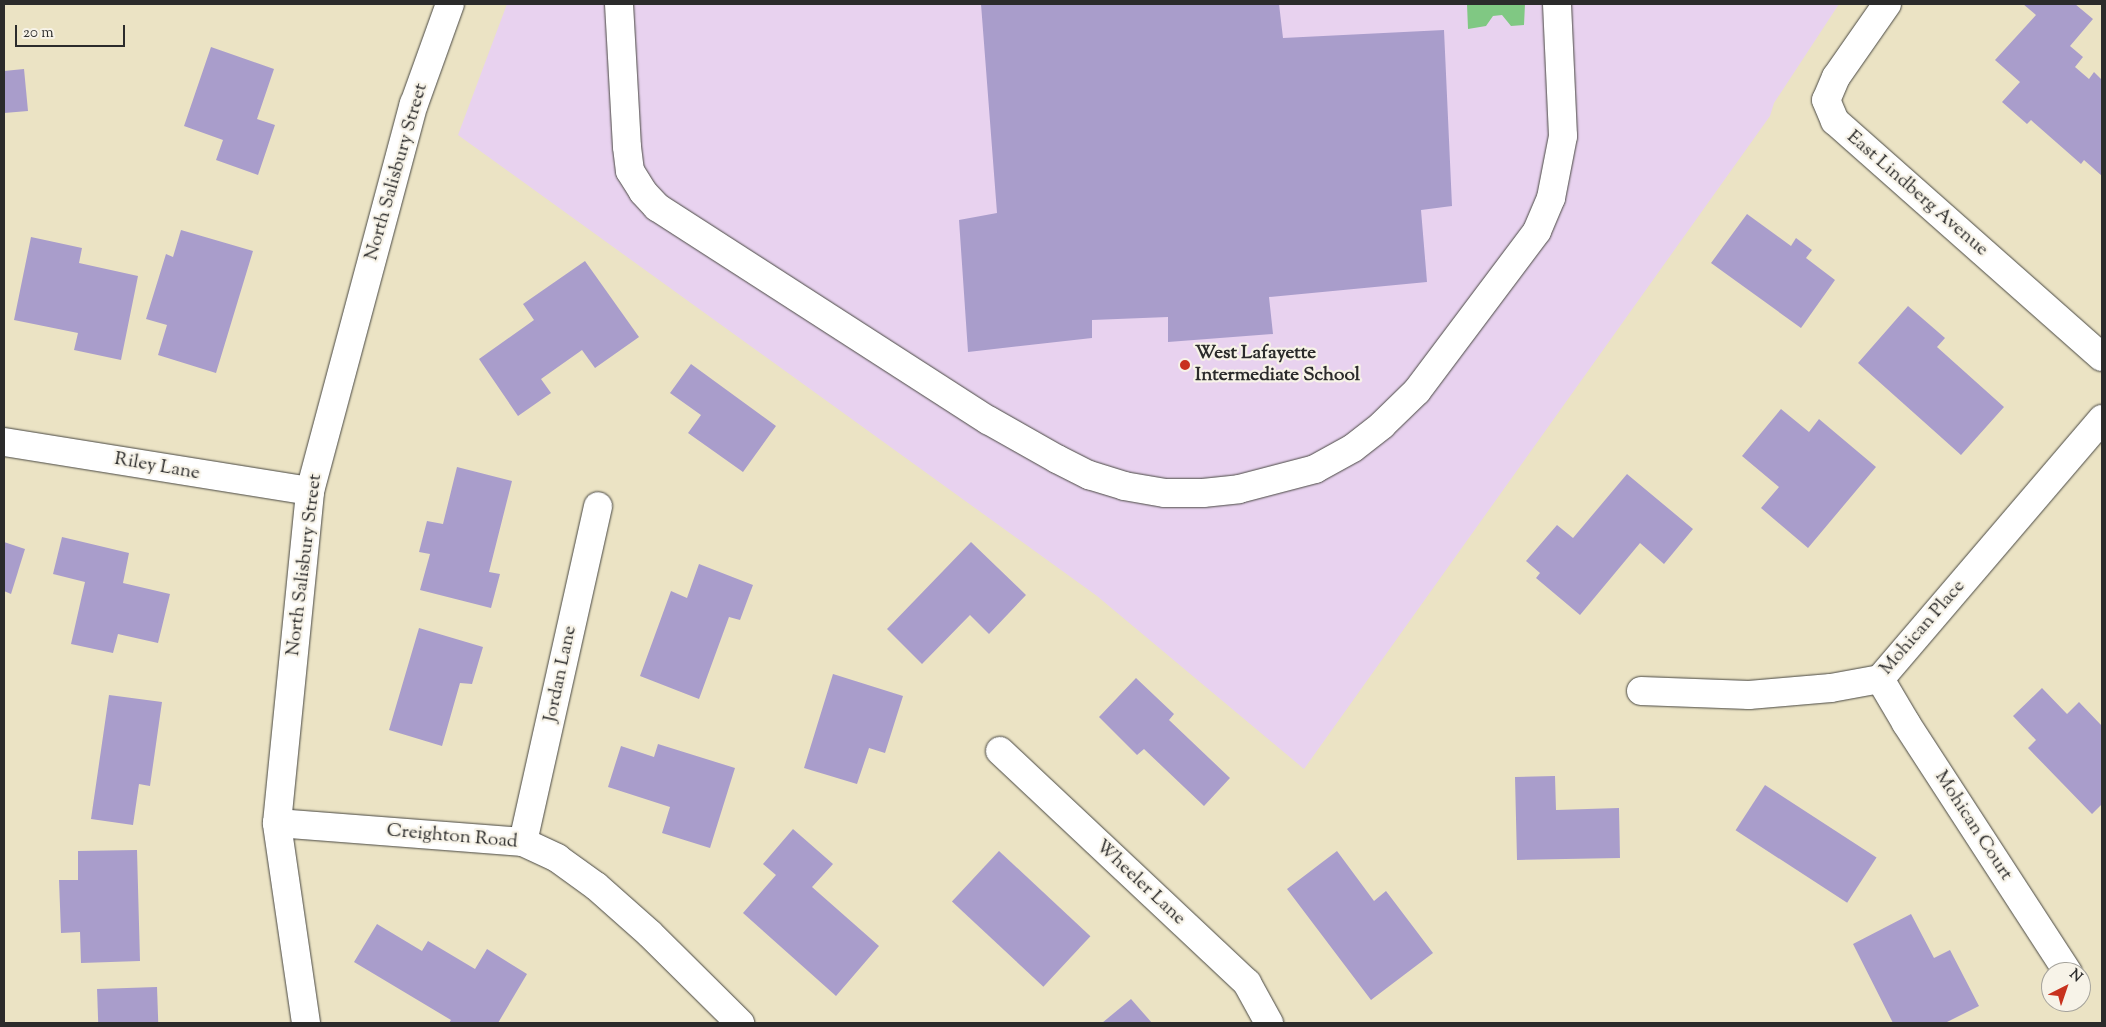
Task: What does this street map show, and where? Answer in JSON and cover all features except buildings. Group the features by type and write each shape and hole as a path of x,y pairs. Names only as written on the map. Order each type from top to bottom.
{"street":[{"name":"North Salisbury Street","path":"306,1023 277,823 310,491 414,104 450,4"},
{"path":"619,4 630,171 642,192 657,207 988,420 1057,460 1089,476 1124,486 1165,493 1203,493 1239,489 1316,469 1353,448 1382,425 1417,391 1536,231 1551,198 1563,136 1557,4"},
{"name":"East Lindberg Avenue","path":"1887,4 1836,77 1826,100 1835,121 2102,357"},
{"name":"Mohican Place","path":"1641,691 1749,695 1831,688 1880,679 2102,419"},
{"name":"Riley Lane","path":"4,442 310,491"},
{"name":"Jordan Lane","path":"523,842 598,506"},
{"name":"Mohican Court","path":"1880,679 1906,723 2061,962"},
{"name":"Wheeler Lane","path":"1000,751 1247,983 1269,1023"},
{"name":"Creighton Road","path":"277,823 523,842 556,858 596,886 650,934 740,1023"}],"shaded area":[{"name":"West Lafayette Intermediate School","path":"507,4 1839,4 1774,103 1770,116 1304,769 1097,596 458,135"}],"green space":[{"path":"1467,4 1525,4 1524,25 1511,26 1502,15 1493,16 1486,26 1468,29"}],"place":[{"name":"West Lafayette Intermediate School","path":"1185,365"}]}
